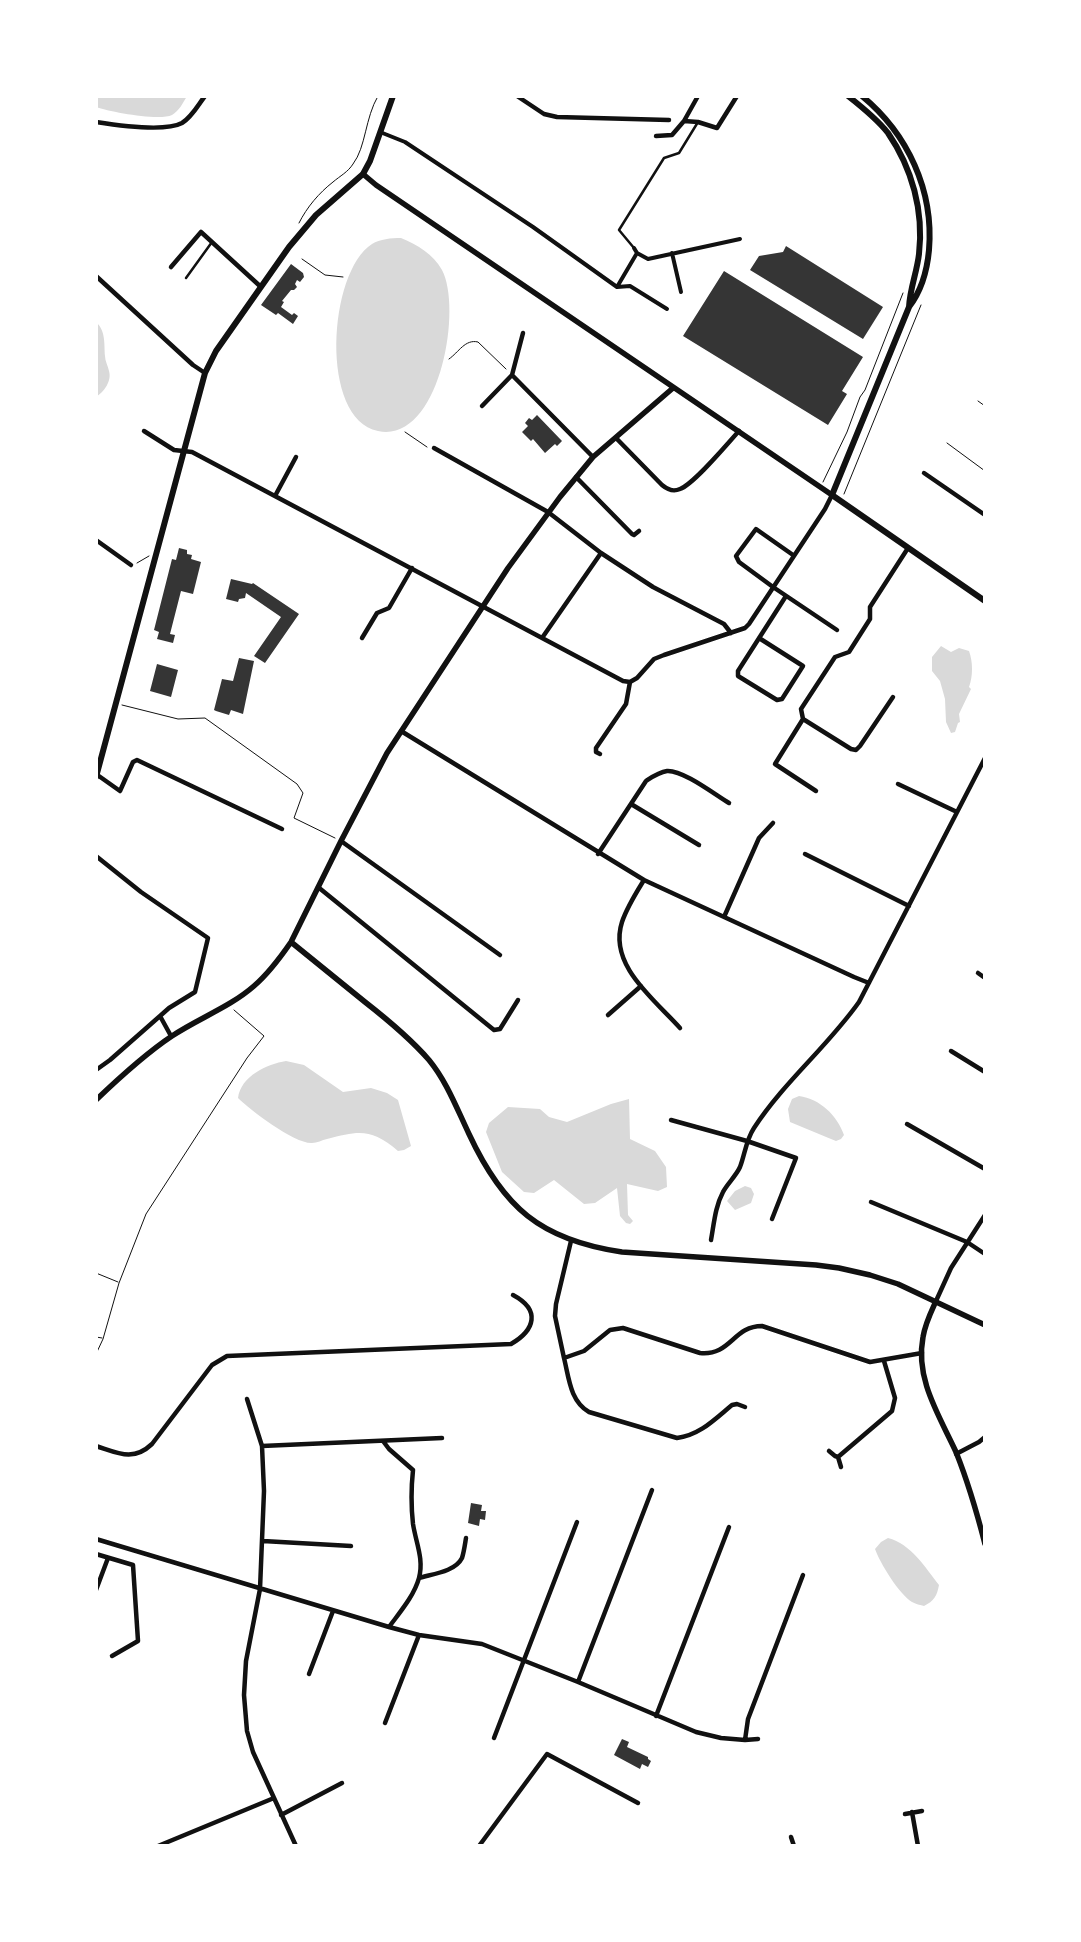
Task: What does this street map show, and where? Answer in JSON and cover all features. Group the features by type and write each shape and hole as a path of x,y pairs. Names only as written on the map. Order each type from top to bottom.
{"main road":[{"path":"97,775 205,373 216,351 289,246 316,215 363,174 370,162 393,96"},
{"path":"848,96 868,112 887,132 909,172 919,210 920,233 919,252 910,292 909,307"},
{"path":"862,96 893,127 917,169 925,194 930,238 928,261 918,296 909,307 832,495 985,601"}],"street":[{"path":"96,122 171,126 183,122 189,117 205,96"},
{"path":"517,96 544,114 557,117 669,120"},
{"path":"656,136 672,135 684,121 698,96"},
{"path":"684,121 698,122 717,128 737,96"},
{"path":"380,132 405,142 533,227 617,287 630,286 667,309"},
{"path":"363,174 376,185 832,495 825,509 745,628 659,657 630,682 626,704 596,748 596,752 600,754"},
{"path":"171,267 201,232 261,287"},
{"path":"634,248 636,253 648,259 740,239"},
{"path":"617,287 636,253"},
{"path":"672,253 681,292"},
{"path":"96,276 193,365 205,373"},
{"path":"482,406 512,375 523,333"},
{"path":"512,375 593,458"},
{"path":"96,1100 118,1079 172,1036 253,987 270,970 291,942 373,777 400,731 483,605 548,512 576,477 593,458 673,388"},
{"path":"144,431 174,450 192,452 623,681 630,682"},
{"path":"616,438 662,485 668,490 674,490 688,485 738,431"},
{"path":"434,448 548,512 602,553 653,587 724,624 731,633"},
{"path":"275,496 296,457"},
{"path":"924,473 985,515"},
{"path":"576,477 632,534 634,535 639,531"},
{"path":"793,554 756,529 736,556 739,562 773,587 837,630"},
{"path":"96,540 132,565"},
{"path":"893,697 856,750 851,749 803,719 800,709 835,657 849,652 870,619 870,608 908,548"},
{"path":"542,638 602,553"},
{"path":"362,638 377,613 389,608 412,568"},
{"path":"759,638 803,666 782,699 777,700 738,676 738,671 759,638 786,596"},
{"path":"803,719 775,764 816,791"},
{"path":"400,731 598,854 644,880 869,983"},
{"path":"711,1240 717,1204 739,1169 747,1141 753,1129 772,1103 846,1020 859,1002 985,758"},
{"path":"97,775 120,791 133,762 137,760 282,829"},
{"path":"598,854 646,781 655,775 667,771 680,773 729,803"},
{"path":"898,784 957,812"},
{"path":"631,804 699,845"},
{"path":"724,917 759,838 773,823"},
{"path":"341,841 500,955"},
{"path":"805,854 909,906"},
{"path":"96,856 141,892 208,938 195,992 169,1008 96,1070"},
{"path":"644,880 622,921 620,940 622,958 641,986 680,1028"},
{"path":"318,887 494,1030 500,1029 518,1000"},
{"path":"291,942 416,1045 441,1076 480,1159 497,1185 520,1210 554,1234 599,1249 622,1252 816,1265 870,1274 898,1284 985,1325"},
{"path":"978,973 985,978"},
{"path":"608,1015 641,986"},
{"path":"160,1016 172,1036"},
{"path":"951,1051 985,1072"},
{"path":"671,1120 747,1141 796,1158 772,1219"},
{"path":"907,1124 985,1169"},
{"path":"871,1202 967,1242 985,1254"},
{"path":"985,1215 951,1268 926,1324 922,1352 925,1382 968,1486 985,1544"},
{"path":"571,1241 556,1304 555,1316 574,1398 580,1407 589,1412 677,1438 689,1436 700,1431 732,1405 737,1404 745,1408"},
{"path":"96,1446 126,1456 144,1451 152,1444 212,1365 227,1356 511,1344 530,1329 532,1317 524,1300 514,1295"},
{"path":"564,1358 584,1352 605,1333 618,1328 628,1329 700,1353 709,1354 725,1348 742,1332 757,1326 870,1362 922,1352"},
{"path":"838,1457 892,1411 895,1398 884,1360"},
{"path":"247,1399 262,1446 264,1491 260,1589 246,1662 244,1695 247,1731 253,1752 296,1846"},
{"path":"956,1454 985,1437"},
{"path":"262,1446 442,1438"},
{"path":"383,1441 389,1450 413,1470 411,1498 414,1527 420,1547 421,1565 419,1578 410,1598 389,1627"},
{"path":"829,1451 838,1457 841,1467"},
{"path":"578,1682 652,1490"},
{"path":"494,1738 577,1522"},
{"path":"656,1716 729,1526"},
{"path":"419,1578 450,1569 456,1564 462,1558 466,1538"},
{"path":"96,1539 389,1627 419,1635 482,1644 696,1732 721,1738 758,1739"},
{"path":"263,1541 351,1546"},
{"path":"96,1554 132,1565 138,1641 112,1656"},
{"path":"96,1590 108,1558"},
{"path":"745,1740 748,1719 803,1575"},
{"path":"309,1674 333,1611"},
{"path":"385,1723 419,1635"},
{"path":"479,1846 547,1754 638,1803"},
{"path":"281,1815 342,1783"},
{"path":"158,1846 274,1798"},
{"path":"905,1814 922,1811"},
{"path":"912,1812 918,1846"},
{"path":"791,1837 794,1846"}],"lane":[{"path":"634,248 619,230 664,158 679,153 698,122"},
{"path":"186,278 212,242"}],"path":[{"path":"316,197 346,173 358,156 367,120 378,96"},
{"path":"302,259 326,275 343,277"},
{"path":"820,487 848,432 860,397 902,296"},
{"path":"841,501 921,305"},
{"path":"449,359 466,343 472,340 478,342 512,375"},
{"path":"978,402 985,406"},
{"path":"405,432 429,448 434,448"},
{"path":"947,443 985,471"},
{"path":"132,565 147,556 154,558"},
{"path":"116,703 178,719 205,718 297,784 303,793 294,818 341,841"},
{"path":"96,1354 103,1339 119,1283 146,1214 247,1058 264,1036 237,1013 229,1003"},
{"path":"96,1272 119,1283"},
{"path":"96,1337 103,1339"}],"shaded area":[{"path":"96,96 187,96 181,107 172,115 157,117 123,113 96,107"},
{"path":"401,238 424,251 434,259 442,270 448,289 447,342 441,370 431,396 417,417 399,429 378,431 359,421 346,401 339,374 336,343 339,312 346,283 357,260 375,242"},
{"path":"96,322 103,334 105,358 110,375 107,386 96,397"},
{"path":"941,646 951,652 959,648 969,651 972,664 969,687 971,689 959,714 960,722 955,732 951,733 946,722 945,699 940,681 932,671 932,657"},
{"path":"286,1061 304,1065 343,1092 371,1088 387,1093 398,1100 411,1146 398,1151 380,1138 364,1133 348,1134 314,1143 304,1142 273,1125 238,1098 240,1090 249,1077 263,1068"},
{"path":"799,1096 821,1104 827,1109 841,1128 844,1135 841,1139 836,1141 790,1122 788,1109 792,1099"},
{"path":"629,1099 630,1139 655,1151 666,1167 667,1187 658,1191 627,1184 628,1215 633,1221 630,1224 626,1223 620,1216 617,1188 595,1203 584,1204 554,1180 534,1193 524,1192 502,1172 486,1132 489,1123 508,1107 540,1109 549,1117 567,1122 611,1104"},
{"path":"745,1186 751,1188 754,1194 751,1203 735,1210 727,1201 735,1191"},
{"path":"888,1538 904,1545 911,1551 939,1585 933,1600 924,1606 916,1604 907,1598 885,1570 875,1549"}],"building":[{"path":"786,246 883,307 863,339 750,270 759,256 783,252"},
{"path":"291,264 303,273 304,277 300,282 297,280 295,284 297,287 291,290 282,301 284,302 281,307 292,315 294,313 298,316 293,324 278,313 276,315 261,305"},
{"path":"724,271 863,357 842,391 847,394 828,425 683,336"},
{"path":"537,415 562,441 557,446 555,444 545,453 533,439 531,441 522,432 528,426 525,423 529,418 532,420"},
{"path":"179,548 187,550 187,554 192,555 191,559 201,562 193,594 181,591 170,634 175,635 173,643 157,639 159,632 154,630 172,559 176,560"},
{"path":"231,579 253,583 299,614 265,663 254,656 281,617 246,593 245,598 239,599 238,602 226,599"},
{"path":"239,658 254,661 243,714 231,710 229,715 214,710 222,679 233,681"},
{"path":"157,664 178,670 171,697 150,691"},
{"path":"471,1503 482,1505 481,1511 486,1511 485,1520 480,1519 479,1526 468,1523"},
{"path":"622,1739 629,1742 627,1747 648,1757 651,1761 648,1767 642,1764 640,1769 614,1755"}]}
